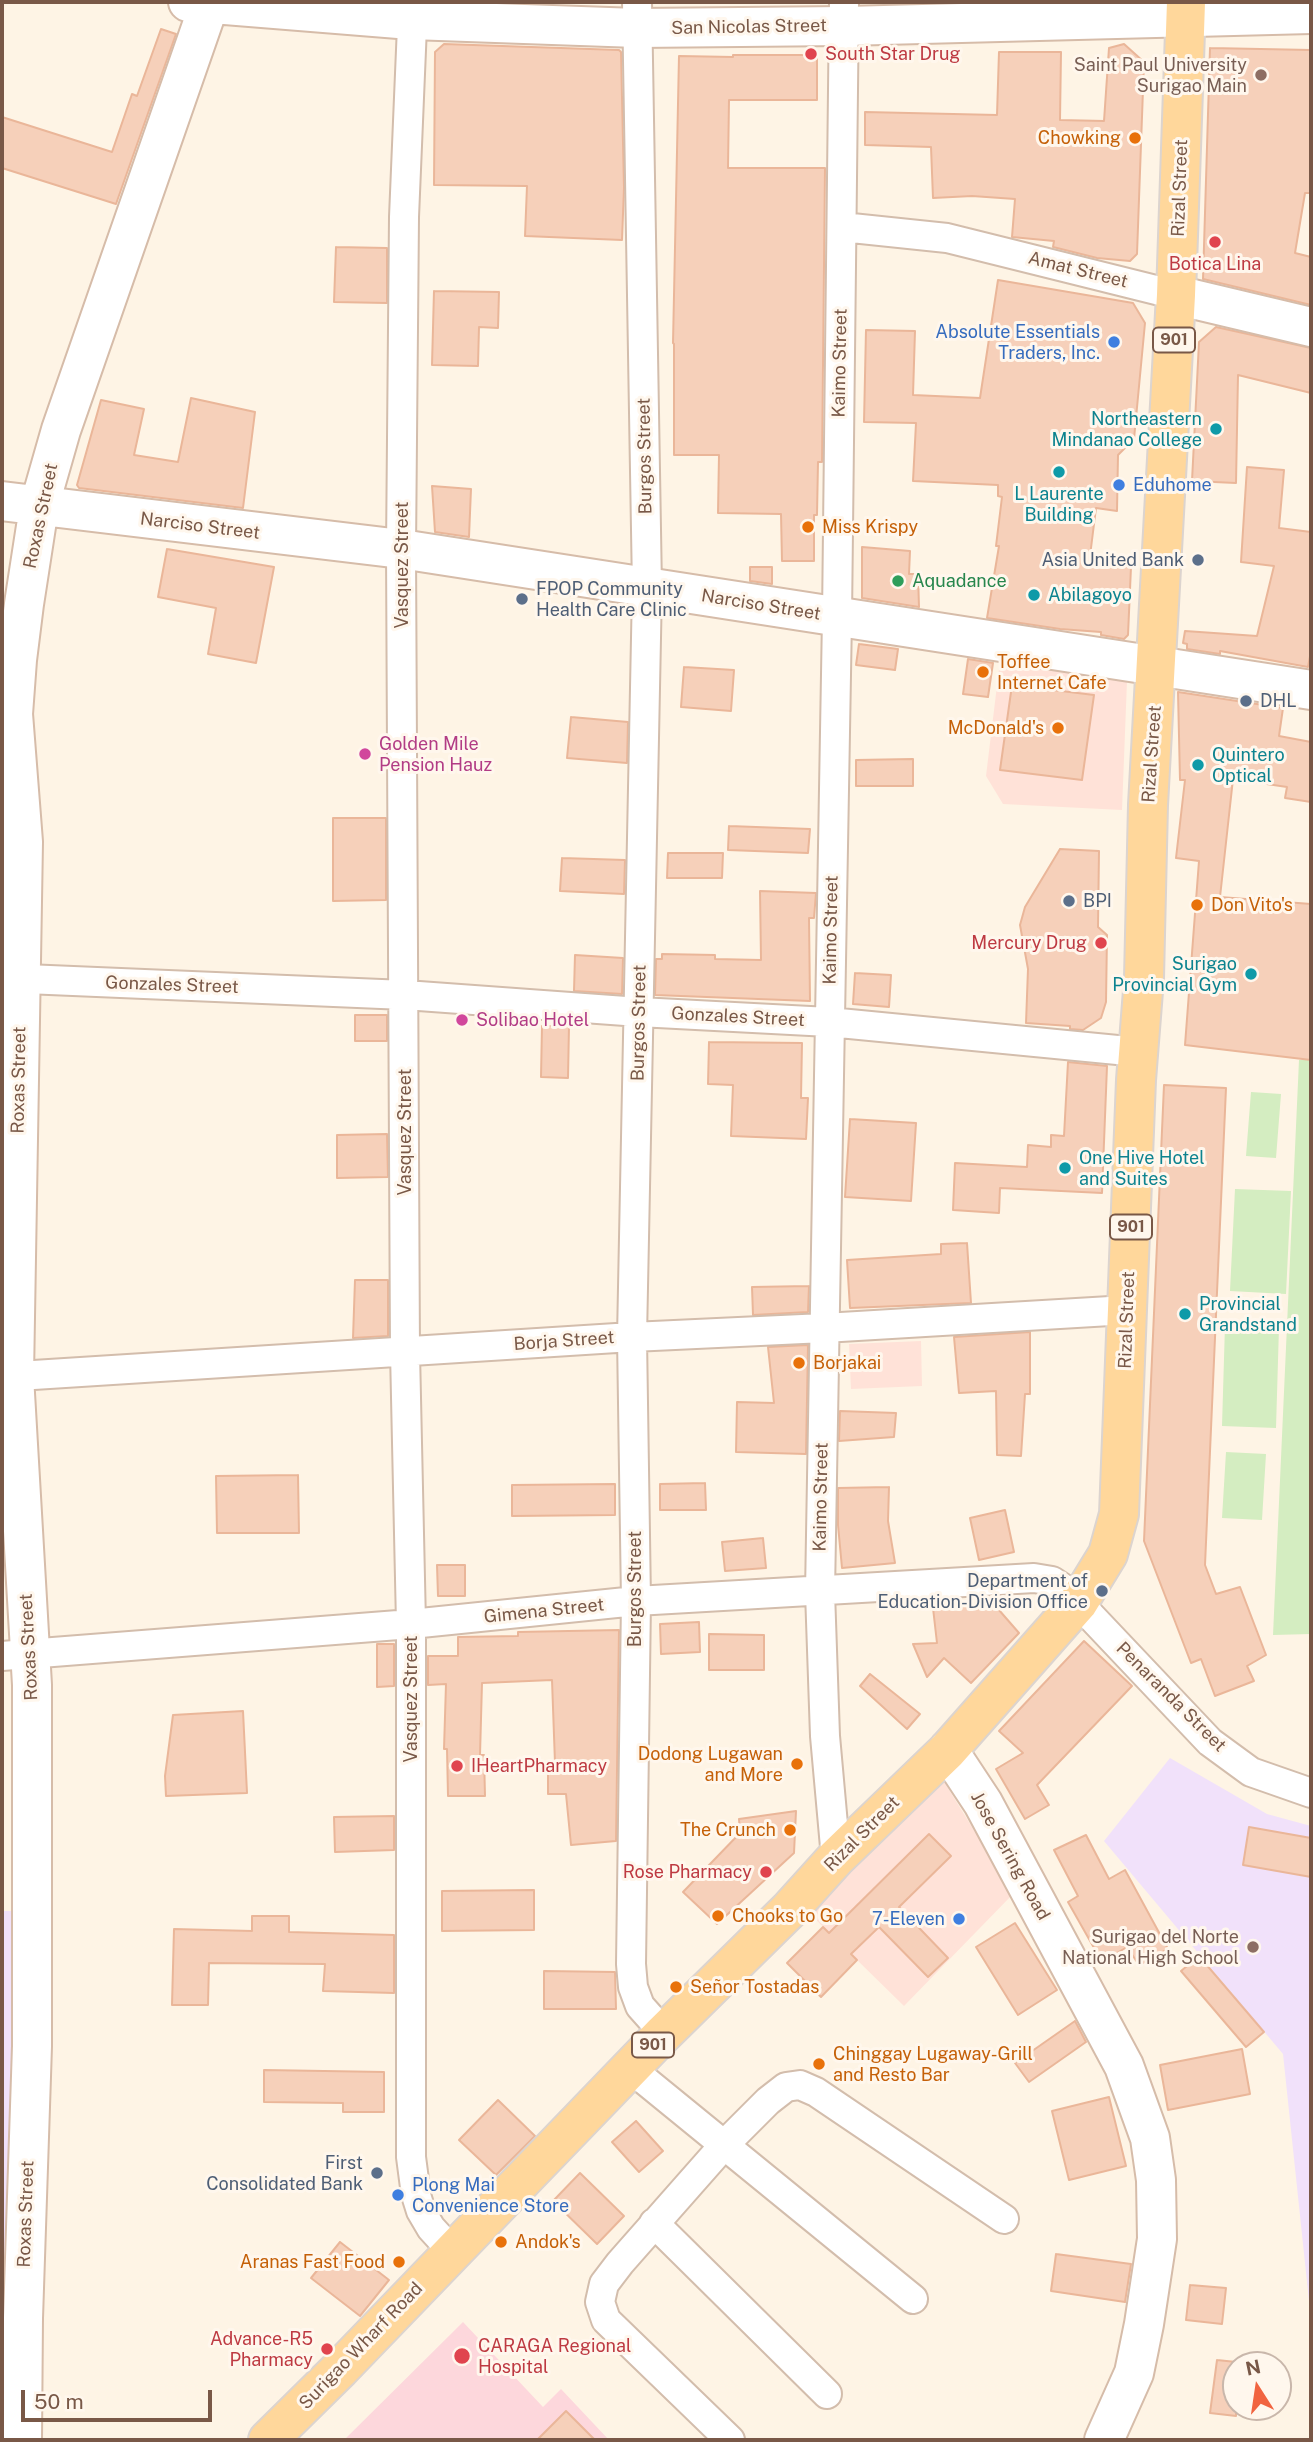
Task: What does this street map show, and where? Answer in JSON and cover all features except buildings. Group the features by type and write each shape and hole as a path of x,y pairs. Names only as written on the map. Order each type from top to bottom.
{"main road":[{"name":"Rizal Street","path":"453,2251 664,2033 789,1910 836,1858 948,1750 1078,1603 1108,1554 1119,1514 1138,1052 1144,978 1148,805 1176,295 1186,8"},
{"name":"Surigao Wharf Road","path":"268,2440 453,2251"}],"street":[{"name":"San Nicolas Street","path":"202,3 412,11 637,15 1186,8 1311,13"},
{"name":"Roxas Street","path":"22,2440 32,2046 8,1377 11,978 23,842 13,714 23,604 39,507 61,430 202,3"},
{"name":"Vasquez Street","path":"412,11 404,217 401,549 405,1352 411,1624 411,2157 421,2211 431,2228 453,2251"},
{"name":"Kaimo Street","path":"836,1858 825,1736 820,1592 837,617 844,14"},
{"name":"Burgos Street","path":"637,15 647,588 632,1337 636,1601 631,1964 633,1987 640,2006 664,2033"},
{"name":"Amat Street","path":"842,227 947,238 1311,327"},
{"name":"Narciso Street","path":"2,501 401,549 1311,690"},
{"name":"Gonzales Street","path":"11,978 405,995 829,1022 1138,1052"},
{"name":"Borja Street","path":"8,1377 632,1337 1128,1310"},
{"name":"Gimena Street","path":"16,1655 411,1624 636,1601 1034,1578 1052,1581 1078,1603"},
{"name":"Penaranda Street","path":"1078,1603 1210,1742 1251,1772 1311,1793"},
{"name":"Jose Sering Road","path":"948,1750 983,1802 1124,2066 1150,2138 1156,2180 1157,2239 1146,2312 1135,2373 1104,2440"},
{"path":"631,2069 913,2299"},
{"path":"730,2440 606,2320 600,2302 604,2284 654,2222 768,2101 786,2087 800,2085 816,2092 1004,2219"},
{"path":"654,2222 827,2394"}],"shaded area":[{"name":"McDonald's","path":"1000,661 1127,681 1122,810 1003,804 986,776"},
{"path":"921,1341 922,1386 851,1389 849,1344"},
{"name":"Surigao del Norte National High School","path":"1170,1758 1267,1814 1311,1826 1311,2320 1283,2054 1104,1841"},
{"path":"940,1775 1013,1894 904,2006 807,1911"},
{"path":"2,1911 11,1911 14,2327 2,2327"},
{"name":"CARAGA Regional Hospital","path":"463,2322 543,2407 561,2389 609,2440 344,2440"}],"green space":[{"path":"1299,1060 1311,1060 1311,1634 1273,1635"},
{"path":"1251,1092 1281,1094 1276,1158 1246,1156"},
{"path":"1235,1189 1291,1191 1286,1294 1230,1291"},
{"path":"1225,1325 1279,1327 1276,1428 1222,1426"},
{"path":"1226,1452 1266,1454 1262,1520 1222,1518"}],"place":[{"name":"South Star Drug","path":"811,54"},
{"name":"Saint Paul University Surigao Main","path":"1261,75"},
{"name":"Chowking","path":"1135,138"},
{"name":"Botica Lina","path":"1215,242"},
{"name":"Absolute Essentials Traders, Inc.","path":"1114,342"},
{"name":"Northeastern Mindanao College","path":"1216,429"},
{"name":"L Laurente Building","path":"1059,472"},
{"name":"Eduhome","path":"1119,485"},
{"name":"Miss Krispy","path":"808,527"},
{"name":"Asia United Bank","path":"1198,560"},
{"name":"Aquadance","path":"898,581"},
{"name":"Abilagoyo","path":"1034,595"},
{"name":"FPOP Community Health Care Clinic","path":"522,599"},
{"name":"Toffee Internet Cafe","path":"983,672"},
{"name":"DHL","path":"1246,701"},
{"name":"McDonald's","path":"1058,728"},
{"name":"Golden Mile Pension Hauz","path":"365,754"},
{"name":"Quintero Optical","path":"1198,765"},
{"name":"BPI","path":"1069,901"},
{"name":"Don Vito's","path":"1197,905"},
{"name":"Mercury Drug","path":"1101,943"},
{"name":"Surigao Provincial Gym","path":"1251,974"},
{"name":"Solibao Hotel","path":"462,1020"},
{"name":"One Hive Hotel and Suites","path":"1065,1168"},
{"name":"Provincial Grandstand","path":"1185,1314"},
{"name":"Borjakai","path":"799,1363"},
{"name":"Department of Education-Division Office","path":"1102,1591"},
{"name":"Dodong Lugawan and More","path":"797,1764"},
{"name":"IHeartPharmacy","path":"457,1766"},
{"name":"The Crunch","path":"790,1830"},
{"name":"Rose Pharmacy","path":"766,1872"},
{"name":"Chooks to Go","path":"718,1916"},
{"name":"7-Eleven","path":"959,1919"},
{"name":"Surigao del Norte National High School","path":"1253,1947"},
{"name":"Señor Tostadas","path":"676,1987"},
{"name":"Chinggay Lugaway-Grill and Resto Bar","path":"819,2064"},
{"name":"First Consolidated Bank","path":"377,2173"},
{"name":"Plong Mai Convenience Store","path":"398,2195"},
{"name":"Andok's","path":"501,2242"},
{"name":"Aranas Fast Food","path":"399,2262"},
{"name":"Advance-R5 Pharmacy","path":"327,2349"},
{"name":"CARAGA Regional Hospital","path":"462,2356"}]}
